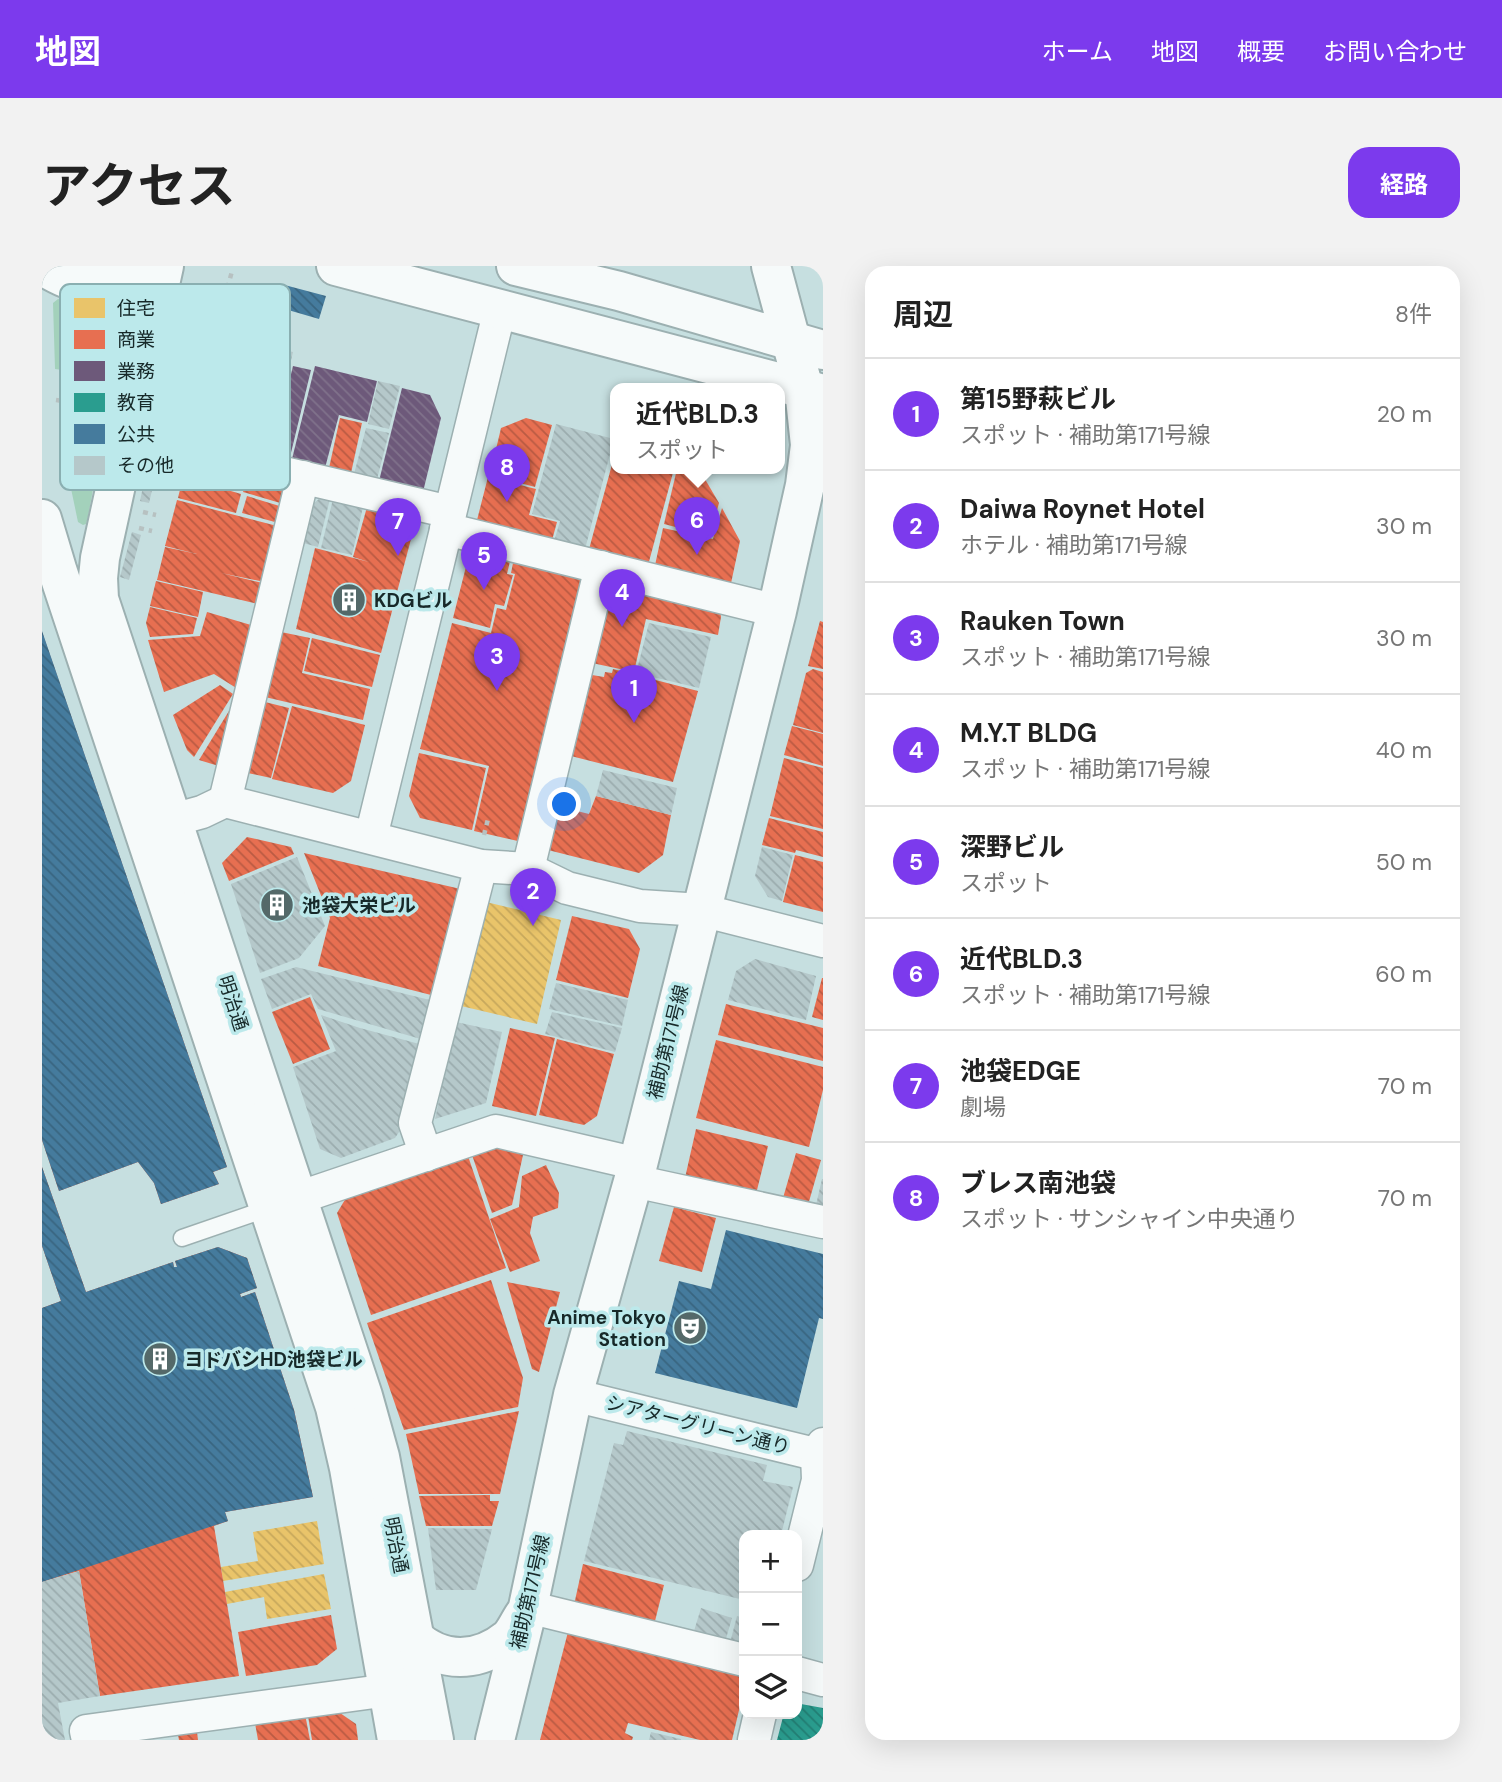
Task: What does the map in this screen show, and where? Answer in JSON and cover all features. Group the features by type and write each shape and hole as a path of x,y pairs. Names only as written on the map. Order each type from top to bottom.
{"street":[{"path":"43,266 71,281 97,284"},
{"path":"108,284 150,266"},
{"name":"明治通","path":"159,284 164,266"},
{"path":"336,266 780,383"},
{"name":"補助第171号線","path":"495,1740 528,1607 573,1395 636,1172 777,611 805,485 814,392 808,346 771,266"},
{"path":"529,268 808,346"},
{"path":"371,837 500,309"},
{"path":"785,384 814,392"},
{"path":"290,473 601,567 777,611"},
{"path":"225,801 303,477"},
{"name":"明治通","path":"108,490 97,578 99,599 158,825"},
{"name":"明治通","path":"42,519 158,825 284,1203 363,1395 380,1457 434,1740"},
{"path":"528,869 601,567"},
{"path":"158,825 202,812 225,801 271,815 371,837 481,854 528,869 568,888 640,906 701,910 823,941"},
{"path":"426,1155 415,1123 481,854"},
{"path":"284,1203 496,1131 823,1222"},
{"name":"明治通","path":"284,1203 349,1468 397,1740"},
{"name":"シアターグリーン通り","path":"573,1395 821,1451"},
{"path":"802,1545 818,1480 821,1451"},
{"path":"413,1637 426,1649 444,1656 472,1656 511,1637 528,1607 739,1659"},
{"path":"802,1675 823,1680"},
{"path":"88,1740 86,1731 389,1690"},
{"path":"754,1740 759,1719"}],"lane":[{"path":"182,1238 284,1203"}],"path":[{"path":"229,284 232,271"},
{"path":"56,400 60,401"},
{"path":"481,854 488,819"}],"green space":[{"path":"60,299 60,370 55,369 53,303"},
{"path":"71,490 93,490 86,524 78,522"}],"building: 住宅":[{"path":"486,902 561,920 537,1024 461,1006"},
{"path":"317,1521 324,1564 223,1581 221,1567 258,1561 253,1532"},
{"path":"324,1574 331,1609 267,1619 264,1597 227,1604 225,1592"}],"building: 商業":[{"path":"340,418 362,423 351,473 329,468"},
{"path":"526,418 552,425 535,487 490,475 501,428"},
{"path":"610,472 610,474 673,474 647,569 588,553"},
{"path":"676,474 702,474 719,503 710,536 664,524"},
{"path":"488,477 536,489 529,515 557,522 551,544 476,524"},
{"path":"180,490 227,490 241,494 236,513 178,498"},
{"path":"285,490 288,496 287,505 243,492"},
{"path":"247,496 286,508 282,524 242,513"},
{"path":"177,500 281,527 265,582 221,573 271,585 266,606 157,580 165,547 197,554 165,546"},
{"name":"KDGビル","path":"367,507 416,520 381,653 296,629 315,548 369,562 353,557"},
{"path":"722,508 740,541 730,588 654,570 663,528 713,539"},
{"path":"471,547 511,557 507,574 513,575 504,606 495,604 490,628 453,618"},
{"path":"514,558 588,576 522,842 474,831 489,766 420,749 452,623 491,633 497,608 506,610 515,574 511,573"},
{"path":"156,581 203,592 198,617 150,606"},
{"path":"617,587 720,611 718,635 646,619 634,672 592,663 611,591"},
{"path":"150,607 197,618 193,634 150,637 146,623"},
{"path":"207,612 258,627 241,691 214,674 164,692 148,640 200,636"},
{"path":"820,621 823,622 823,669 808,666"},
{"path":"42,632 227,1167 213,1172 219,1184 161,1204 154,1183 138,1162 59,1191 42,1140"},
{"path":"281,632 310,638 302,673 370,689 363,720 265,697"},
{"path":"312,638 380,655 372,687 304,671"},
{"path":"613,669 698,691 673,782 571,756 592,675 604,677 605,672 612,673"},
{"path":"813,669 823,672 823,733 793,725 806,673"},
{"path":"220,685 233,694 194,757 187,750 173,715"},
{"path":"261,701 289,708 271,778 243,772"},
{"path":"232,706 222,767 199,760"},
{"path":"292,706 365,725 351,781 333,793 272,779"},
{"path":"792,726 823,734 823,766 784,755"},
{"path":"419,753 486,768 472,830 420,818 409,796"},
{"path":"784,758 823,768 823,829 770,816"},
{"path":"596,796 671,815 663,855 639,873 544,849 557,806 589,814"},
{"path":"769,818 823,832 823,857 762,845"},
{"path":"247,837 291,847 294,854 229,881 222,863"},
{"path":"304,853 465,890 435,996 318,966 330,918"},
{"path":"795,855 823,862 823,912 783,902"},
{"path":"572,916 629,929 640,949 628,998 556,980"},
{"path":"823,978 823,1020 812,1017"},
{"path":"310,997 330,1049 293,1064 272,1012"},
{"path":"726,1004 823,1028 823,1061 718,1035"},
{"path":"510,1028 555,1038 536,1116 492,1106"},
{"path":"557,1039 614,1054 597,1116 584,1125 539,1115"},
{"path":"716,1040 823,1067 823,1090 809,1147 696,1118"},
{"path":"696,1129 768,1146 756,1194 685,1178"},
{"path":"495,1145 523,1155 512,1205 492,1213 472,1155"},
{"path":"796,1153 821,1160 808,1205 783,1198"},
{"path":"468,1156 506,1268 371,1315 337,1213 346,1198"},
{"path":"546,1165 559,1193 558,1208 533,1217 530,1233 540,1261 510,1272 490,1219 519,1207 522,1176"},
{"name":"ヨドバシHD池袋ビル","path":"42,1167 86,1292 173,1262 174,1267 177,1267 175,1261 218,1247 247,1258 257,1288 240,1294 241,1297 255,1292 294,1410 313,1497 225,1512 228,1521 214,1526 239,1676 100,1696 79,1571 42,1582 42,1308 61,1301 42,1246"},
{"path":"674,1207 716,1218 702,1272 659,1261"},
{"path":"491,1280 523,1378 518,1407 404,1430 367,1323"},
{"path":"507,1282 560,1292 539,1372 532,1369"},
{"path":"519,1411 500,1494 419,1494 406,1434"},
{"path":"490,1495 490,1501 499,1501 492,1526 426,1526 419,1496"},
{"path":"583,1564 664,1585 654,1625 574,1605"},
{"path":"331,1615 337,1649 317,1665 246,1676 238,1632"},
{"path":"569,1628 739,1675 739,1710 732,1740 700,1740 628,1723 625,1733 633,1737 632,1740 540,1740"},
{"path":"340,1713 356,1724 358,1740 312,1740 308,1716"},
{"path":"305,1714 310,1740 258,1740 255,1723"},
{"path":"197,1732 198,1740 179,1740 178,1735"}],"building: 業務":[{"path":"293,366 311,370 290,457 290,378"},
{"path":"315,366 377,381 367,422 339,415 325,468 292,459"},
{"path":"402,388 430,395 441,418 423,492 379,481"}],"building: 教育":[{"path":"802,1704 823,1708 823,1740 777,1740 782,1719 802,1719"}],"building: 公共":[{"path":"290,286 326,296 319,319 290,311"},
{"path":"42,631 227,1167 213,1172 219,1184 161,1204 154,1183 138,1162 59,1191 42,1140"},
{"name":"ヨドバシHD池袋ビル","path":"42,1167 86,1292 173,1262 174,1267 177,1267 175,1261 218,1247 247,1258 257,1288 240,1294 241,1297 255,1292 294,1410 313,1497 225,1512 228,1521 42,1582 42,1308 61,1301 42,1246"},
{"path":"726,1230 823,1254 823,1319 819,1318 797,1408 655,1373 679,1281 711,1289"}],"building: その他":[{"path":"378,381 400,386 389,429 368,424"},
{"path":"556,424 610,438 610,454 584,553 553,545 560,521 532,514"},
{"path":"366,428 389,433 376,483 353,478"},
{"path":"142,490 152,490 149,503 140,501"},
{"path":"319,499 330,499 318,547 303,543 314,503"},
{"path":"333,499 363,507 352,555 321,548"},
{"path":"132,532 141,535 129,580 120,577"},
{"path":"649,623 711,637 699,688 636,673"},
{"path":"603,770 677,788 671,815 596,796"},
{"path":"762,847 793,855 782,901 768,897 755,876"},
{"name":"池袋大栄ビル","path":"297,857 325,926 299,958 260,973 231,884"},
{"path":"755,959 816,976 806,1020 728,1000 736,971"},
{"path":"296,967 434,1001 424,1040 318,1009 311,994 272,1009 261,979"},
{"path":"556,983 628,1000 622,1026 549,1009"},
{"path":"552,1012 622,1028 615,1052 545,1034"},
{"path":"321,1015 423,1045 403,1126 395,1138 341,1158 320,1149 293,1067 336,1051"},
{"path":"456,1022 502,1032 486,1103 435,1119"},
{"path":"823,1179 823,1206 816,1205"},
{"path":"627,1431 767,1465 763,1481 793,1487 782,1530 739,1530 739,1599 584,1561 614,1443 623,1445"},
{"path":"428,1528 492,1529 476,1590 436,1590"},
{"path":"79,1571 100,1696 58,1703 65,1740 42,1740 42,1582"},
{"path":"701,1608 732,1618 725,1642 694,1631"},
{"path":"737,1616 739,1617 739,1650 729,1647"},
{"path":"651,1732 681,1739 681,1740 649,1740"}],"place":[{"name":"ブレス南池袋","path":"507,502"},
{"name":"近代BLD.3","path":"697,555"},
{"name":"池袋EDGE","path":"398,556"},
{"name":"深野ビル","path":"484,590"},
{"name":"KDGビル","path":"349,600"},
{"name":"M.Y.T BLDG","path":"622,627"},
{"name":"Rauken Town","path":"497,691"},
{"name":"第15野萩ビル","path":"634,723"},
{"name":"池袋大栄ビル","path":"277,905"},
{"name":"Daiwa Roynet Hotel","path":"533,926"},
{"name":"Anime Tokyo Station","path":"690,1328"},
{"name":"ヨドバシHD池袋ビル","path":"160,1359"}]}
